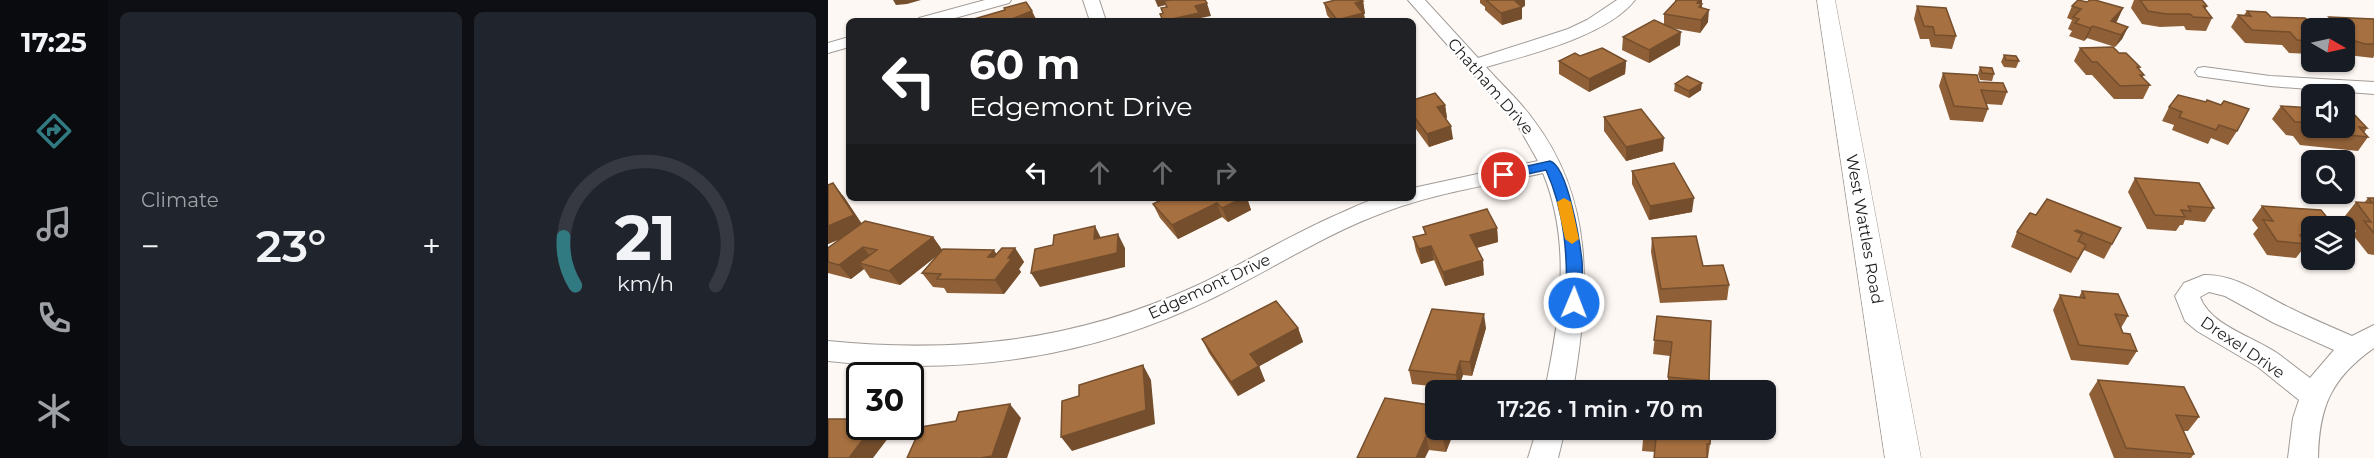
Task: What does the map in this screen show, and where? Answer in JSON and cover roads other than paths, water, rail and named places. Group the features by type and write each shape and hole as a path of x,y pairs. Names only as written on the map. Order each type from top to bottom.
{"street":[{"path":"936,18 1003,0"},
{"path":"1091,0 1097,18"},
{"name":"Chatham Drive","path":"1416,0 1525,121 1559,185 1569,221 1575,260 1574,303 1562,380"},
{"path":"1473,65 1576,33 1610,15 1627,0"},
{"name":"West Wattles Road","path":"1826,0 1903,458"},
{"path":"828,48 846,43"},
{"path":"2204,72 2270,81 2374,88"},
{"path":"1416,194 1550,165"},
{"name":"Edgemont Drive","path":"828,351 866,356 926,359 981,355 1036,347 1089,335 1159,313 1338,222 1396,201"},
{"name":"Drexel Drive","path":"2312,395 2267,360 2206,324 2194,314 2187,296 2191,289 2202,284 2218,285 2238,291 2272,311 2364,341"},
{"name":"Drexel Drive","path":"2303,458 2302,434 2312,395 2334,364 2364,341"},
{"path":"1543,458 1548,440"}]}
